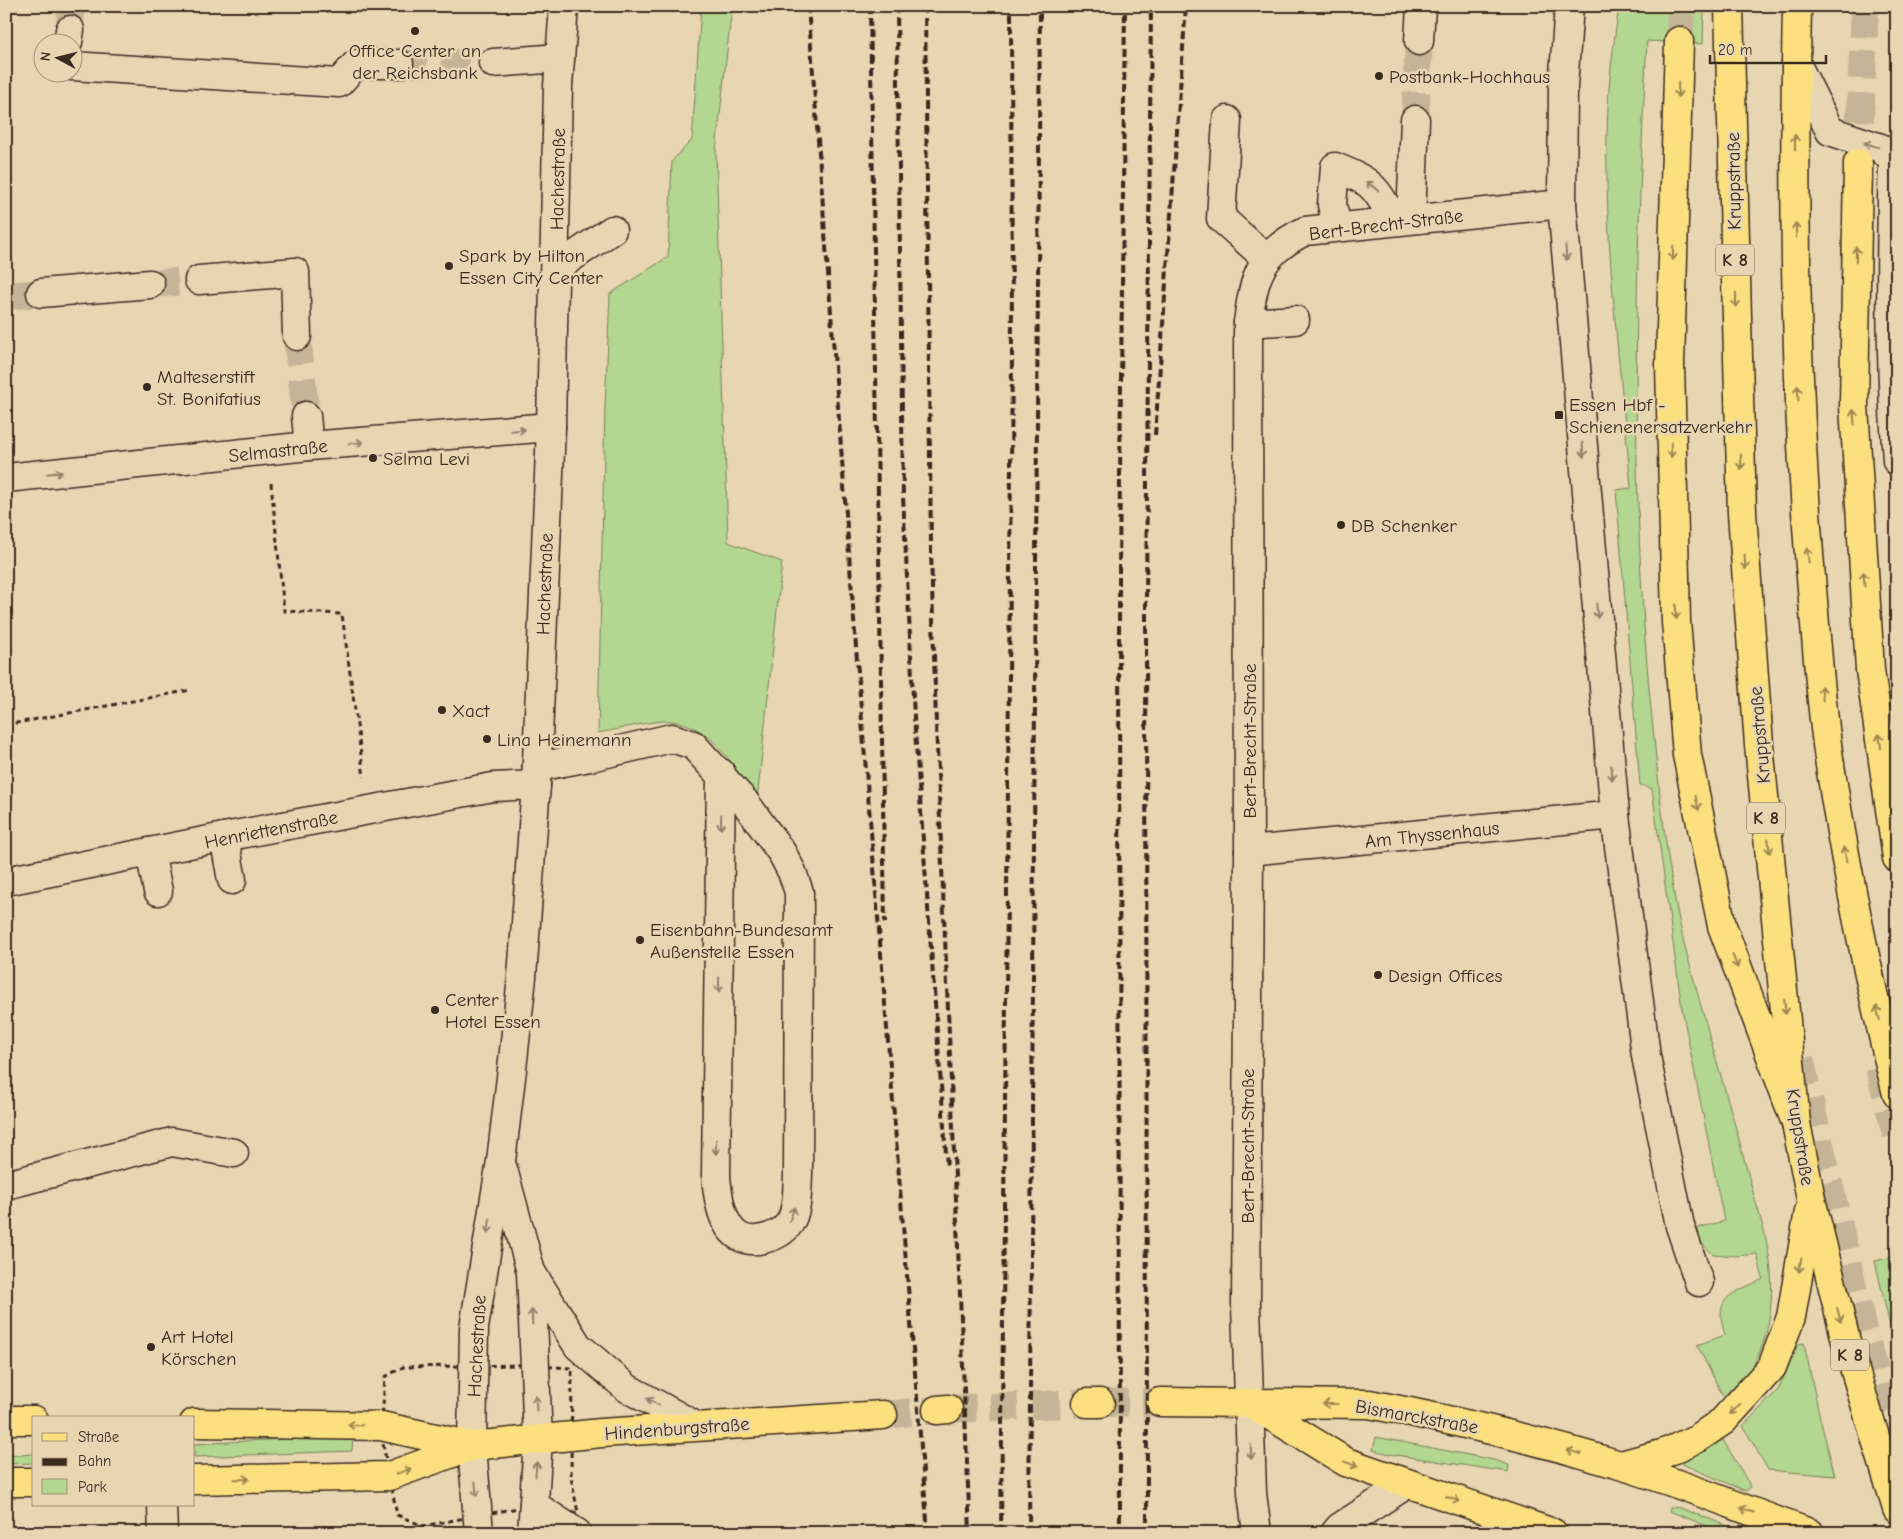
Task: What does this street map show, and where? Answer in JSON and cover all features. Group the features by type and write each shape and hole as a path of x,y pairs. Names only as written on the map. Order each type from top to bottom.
{"main road":[{"name":"Kruppstraße","path":"1729,6 1742,513 1759,745 1796,1123 1811,1199 1846,1341 1897,1509"},
{"path":"1797,6 1798,382 1805,518 1816,638 1830,762 1843,846 1856,915 1897,1094"},
{"path":"1679,42 1670,364 1676,622 1687,755 1722,926 1796,1123"},
{"path":"1858,163 1854,406 1870,670 1897,858"},
{"path":"1621,1465 1665,1453 1698,1438 1723,1421 1757,1386 1772,1367 1790,1317 1811,1199"},
{"path":"1160,1402 1250,1403 1346,1462 1553,1533"},
{"name":"Bismarckstraße","path":"1250,1403 1369,1404 1489,1429 1621,1465 1810,1533"},
{"name":"Hindenburgstraße","path":"195,1480 389,1476 472,1446 696,1426 883,1415"},
{"path":"6,1420 32,1420"},
{"name":"Hindenburgstraße","path":"195,1423 381,1426 472,1446"},
{"path":"6,1482 32,1482"}],"street":[{"name":"Hachestraße","path":"479,1533 472,1446 474,1328 500,1161 522,977 536,776 551,426 560,58 564,6"},
{"path":"1419,41 1421,6"},
{"path":"1569,6 1563,96 1562,204 1615,815 1646,1056 1680,1226 1699,1282"},
{"path":"492,63 560,58"},
{"path":"82,67 340,83 356,64 399,64"},
{"path":"1796,64 1830,131 1882,148 1893,161 1890,295 1892,395 1897,461"},
{"path":"1227,120 1221,218 1267,259"},
{"path":"1403,220 1415,120"},
{"path":"1337,226 1332,205 1335,167 1362,178 1379,192 1403,220"},
{"name":"Bert-Brecht-Straße","path":"1257,1533 1252,1493 1246,1305 1249,851 1248,323 1252,288 1267,259 1284,242 1305,231 1337,226 1562,204"},
{"path":"556,268 612,230"},
{"path":"199,280 295,272 297,336"},
{"path":"41,293 150,284"},
{"path":"1248,323 1295,320"},
{"path":"306,416 309,446"},
{"name":"Selmastraße","path":"6,478 309,446 551,426"},
{"name":"Henriettenstraße","path":"6,881 224,837 493,787 536,776 590,757 672,738 693,745 721,774 744,801 782,854 792,872 799,892 798,1175 796,1206 789,1224 773,1237 756,1241 739,1237 726,1225 718,1205 716,1175 721,774"},
{"name":"Am Thyssenhaus","path":"1249,851 1615,815"},
{"path":"224,837 232,880"},
{"path":"150,852 158,891"},
{"path":"6,1184 172,1142 234,1153"},
{"name":"Hachestraße","path":"500,1161 531,1272 538,1440 532,1533"},
{"path":"531,1272 578,1346 626,1388 696,1426"},
{"path":"1335,1533 1340,1527 1407,1484"},
{"path":"534,1505 577,1533"},
{"path":"162,1506 163,1533"}],"path":[{"path":"268,451 284,611 342,614 369,810"},
{"path":"6,725 191,690"},
{"path":"383,1401 385,1377 402,1367 443,1366"},
{"path":"394,1503 397,1515 422,1526 440,1523"}],"green space":[{"path":"701,6 732,6 716,151 728,542 782,562 757,801 731,762 711,739 699,730 685,724 663,721 598,733 605,406 610,294 668,257 672,161 692,140"},
{"path":"1619,6 1704,6 1703,44 1647,41 1637,291 1637,459 1644,626 1660,797 1672,885 1684,943 1770,1260 1772,1293 1770,1314 1763,1344 1752,1366 1723,1396 1697,1345 1725,1335 1721,1311 1723,1304 1734,1293 1763,1279 1757,1254 1736,1256 1713,1254 1700,1242 1698,1228 1724,1221 1682,1009 1652,789 1640,785 1616,490 1631,488 1612,289 1607,188 1609,89"},
{"path":"1897,1256 1897,1356 1875,1261"},
{"path":"1804,1343 1835,1476 1768,1470 1743,1426 1778,1390 1798,1344"},
{"path":"353,1435 352,1451 195,1457 195,1444"},
{"path":"1376,1437 1494,1460 1509,1465 1508,1472 1373,1450"},
{"path":"1722,1438 1751,1487 1746,1491 1682,1464 1683,1460"},
{"path":"32,1454 32,1463 6,1464 6,1456"},
{"path":"1670,1507 1680,1508 1747,1533 1725,1533 1669,1511"}],"tunnel":[{"path":"70,30 71,6"},
{"path":"1679,41 1682,6"},
{"path":"1858,163 1865,6"},
{"path":"1415,120 1419,41"},
{"path":"399,64 493,63"},
{"path":"150,284 199,280"},
{"path":"6,296 41,293"},
{"path":"297,336 306,416"},
{"path":"1800,1059 1864,1334 1897,1438"},
{"path":"1879,1067 1897,1138"},
{"path":"1100,1403 1160,1402"},
{"path":"948,1409 1087,1403"},
{"path":"883,1415 937,1410"}],"railway":[{"path":"808,6 856,647 928,1533"},
{"path":"870,6 885,923"},
{"path":"897,6 903,496 914,717 947,1167"},
{"path":"925,6 931,550 936,724 970,1533"},
{"path":"1001,1533 1012,358 1011,6"},
{"path":"1029,1533 1040,6"},
{"path":"1120,1533 1119,571 1125,6"},
{"path":"1147,1533 1146,600 1151,6"},
{"path":"1155,435 1186,6"}],"place":[{"name":"Office Center an der Reichsbank","path":"415,31"},
{"name":"Postbank-Hochhaus","path":"1379,76"},
{"name":"Spark by Hilton Essen City Center","path":"449,266"},
{"name":"Malteserstift St. Bonifatius","path":"147,387"},
{"name":"Essen Hbf - Schienenersatzverkehr","path":"1559,415"},
{"name":"Selma Levi","path":"373,458"},
{"name":"DB Schenker","path":"1341,525"},
{"name":"Xact","path":"442,710"},
{"name":"Lina Heinemann","path":"487,739"},
{"name":"Eisenbahn-Bundesamt Außenstelle Essen","path":"640,940"},
{"name":"Design Offices","path":"1378,975"},
{"name":"Center Hotel Essen","path":"435,1010"},
{"name":"Art Hotel Körschen","path":"151,1347"}]}
